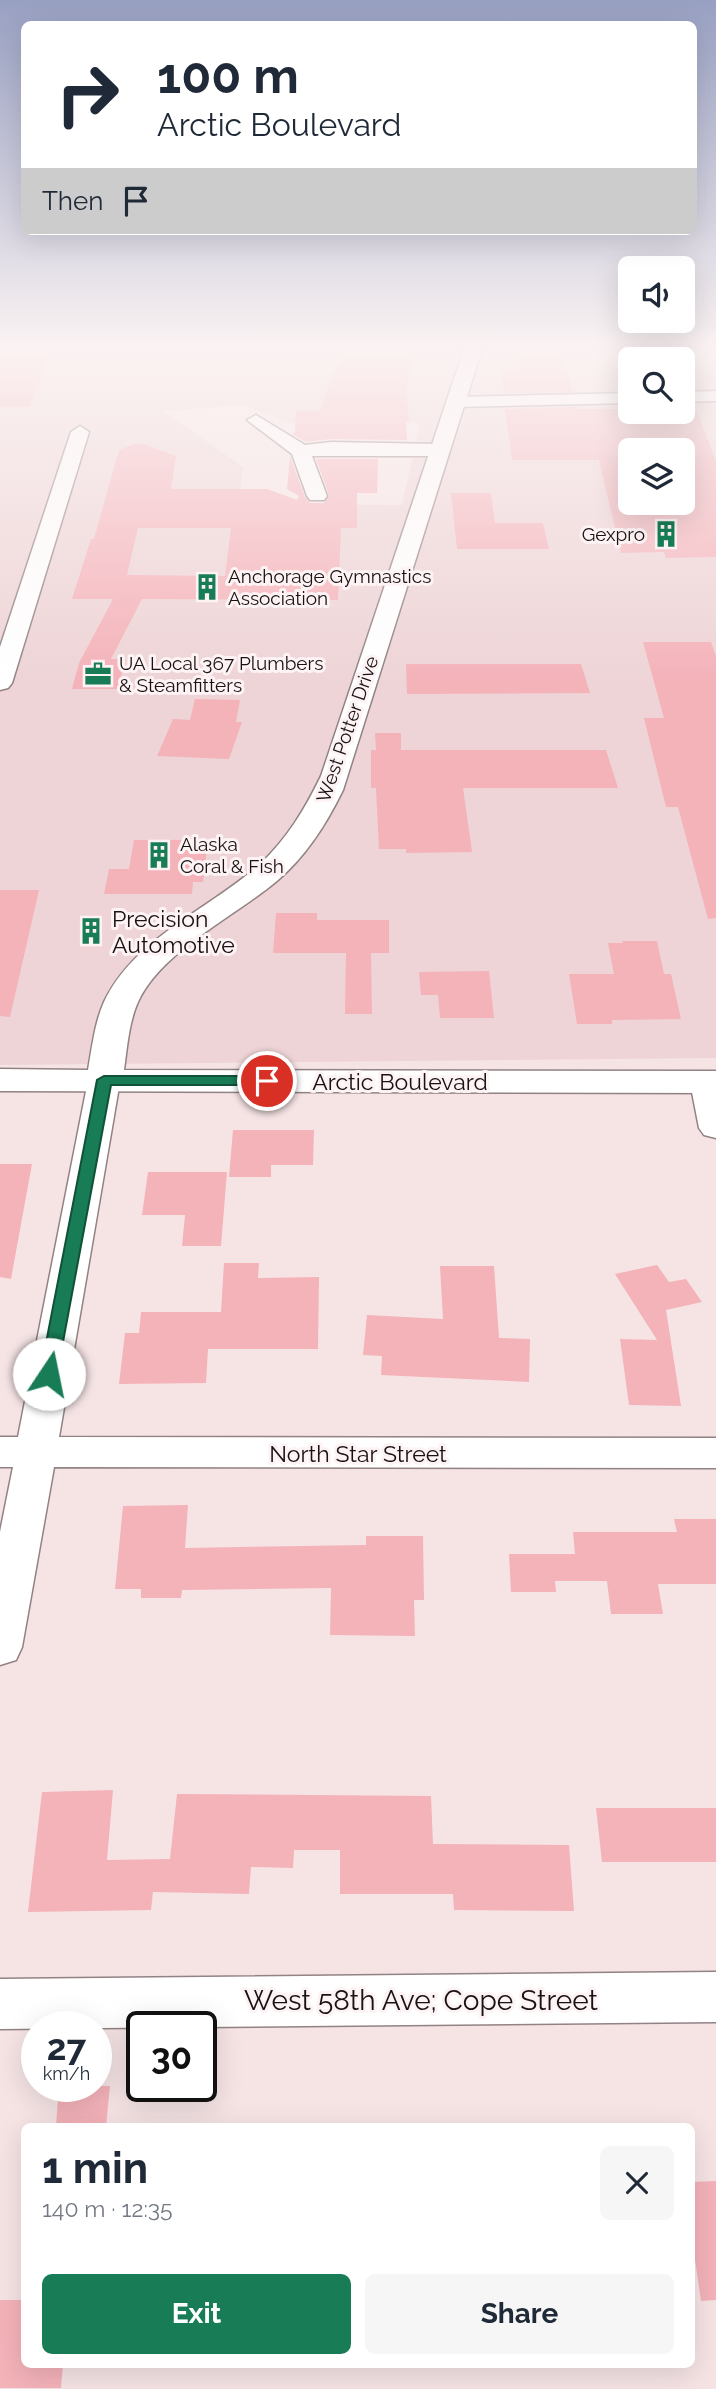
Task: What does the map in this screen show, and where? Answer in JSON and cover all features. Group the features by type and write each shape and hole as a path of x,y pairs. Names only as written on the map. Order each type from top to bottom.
{"main road":[{"name":"West Potter Drive","path":"104,1080 121,1002 135,978 156,957 268,873 297,845 316,817 335,776 437,457"},
{"name":"Arctic Boulevard","path":"0,1080 711,1082"}],"street":[{"path":"0,682 72,457"},
{"path":"304,457 317,496"},
{"path":"0,1647 17,1452 104,1080"},
{"path":"711,1082 716,1128"},
{"name":"North Star Street","path":"17,1452 716,1453"},
{"name":"West 58th Ave; Cope Street","path":"0,2004 716,1997"}],"shaded area":[{"path":"0,457 229,457 243,467 238,504 402,505 412,457 618,457 618,515 695,515 695,457 716,457 716,1058 0,1065"}],"building":[{"path":"117,457 176,457 171,489 267,489 297,500 299,496 287,489 291,457 305,497 310,503 324,503 329,495 316,459 378,459 377,493 357,493 357,528 341,528 338,600 142,599 111,659 125,659 118,689 72,689 79,663 113,599 72,599 91,539 94,539","holes":["138,528 231,528 225,576 127,575"]},
{"name":"Gexpro","path":"512,457 618,457 618,515 695,515 695,457 715,457 716,557 666,558 664,552 621,553 599,460 512,460"},
{"path":"451,493 491,493 495,523 543,523 549,549 457,549"},
{"path":"643,642 711,642 716,656 716,918 708,919 678,807 666,807 644,718 664,718"},
{"path":"406,664 581,664 590,693 407,694"},
{"path":"195,699 240,700 236,722 242,722 229,759 157,756 173,719 190,720"},
{"path":"375,733 401,733 401,750 606,750 618,788 463,788 472,852 406,853 406,849 379,849 376,788 371,788 371,750 376,750"},
{"name":"Alaska Coral & Fish","path":"134,840 208,840 203,882 193,882 192,894 104,894 109,869 129,869"},
{"path":"0,890 39,890 10,1017 0,1016"},
{"path":"276,913 317,913 317,920 389,920 389,953 371,953 372,1014 345,1014 346,953 273,953"},
{"path":"622,941 657,941 664,974 671,974 681,1019 612,1020 612,1024 577,1024 569,974 614,974 608,943 623,943"},
{"path":"489,971 494,1018 440,1018 438,995 421,995 419,972"},
{"path":"233,1130 314,1130 313,1165 271,1165 271,1177 229,1177"},
{"path":"0,1164 32,1164 11,1279 0,1277"},
{"path":"148,1172 227,1172 221,1246 182,1246 185,1215 142,1215"},
{"path":"224,1263 259,1263 258,1278 319,1277 318,1349 208,1349 206,1383 119,1384 125,1333 139,1333 141,1312 221,1312"},
{"path":"657,1265 669,1282 686,1279 702,1302 666,1310 681,1406 629,1405 620,1339 657,1340 615,1274"},
{"path":"440,1266 494,1266 499,1338 530,1339 529,1382 381,1375 382,1356 363,1355 367,1315 443,1319"},
{"path":"188,1505 185,1548 366,1545 366,1536 423,1536 424,1600 414,1600 415,1636 330,1635 331,1588 182,1590 181,1598 141,1598 141,1589 115,1589 123,1506"},
{"path":"674,1519 716,1519 716,1584 658,1584 663,1614 611,1614 607,1581 555,1581 556,1592 511,1592 509,1554 575,1554 573,1532 677,1532"},
{"path":"113,1790 107,1860 170,1859 177,1794 431,1796 433,1844 569,1845 574,1911 454,1910 453,1894 340,1894 340,1850 294,1850 293,1868 251,1867 249,1894 153,1892 151,1910 28,1912 42,1792"},
{"path":"596,1808 716,1808 716,1862 602,1862"},
{"path":"58,2102 108,2102 106,2123 56,2123"},
{"path":"716,2181 716,2300 701,2301 695,2260 695,2182"},
{"path":"0,2300 21,2300 21,2368 63,2368 61,2388 0,2388"}],"place":[{"name":"Gexpro","path":"666,534"},
{"name":"Anchorage Gymnastics Association","path":"207,587"},
{"name":"UA Local 367 Plumbers & Steamfitters","path":"98,674"},
{"name":"Alaska Coral & Fish","path":"159,855"},
{"name":"Precision Automotive","path":"91,931"}],"route":[{"path":"49,1374 104,1080 267,1081"}]}
